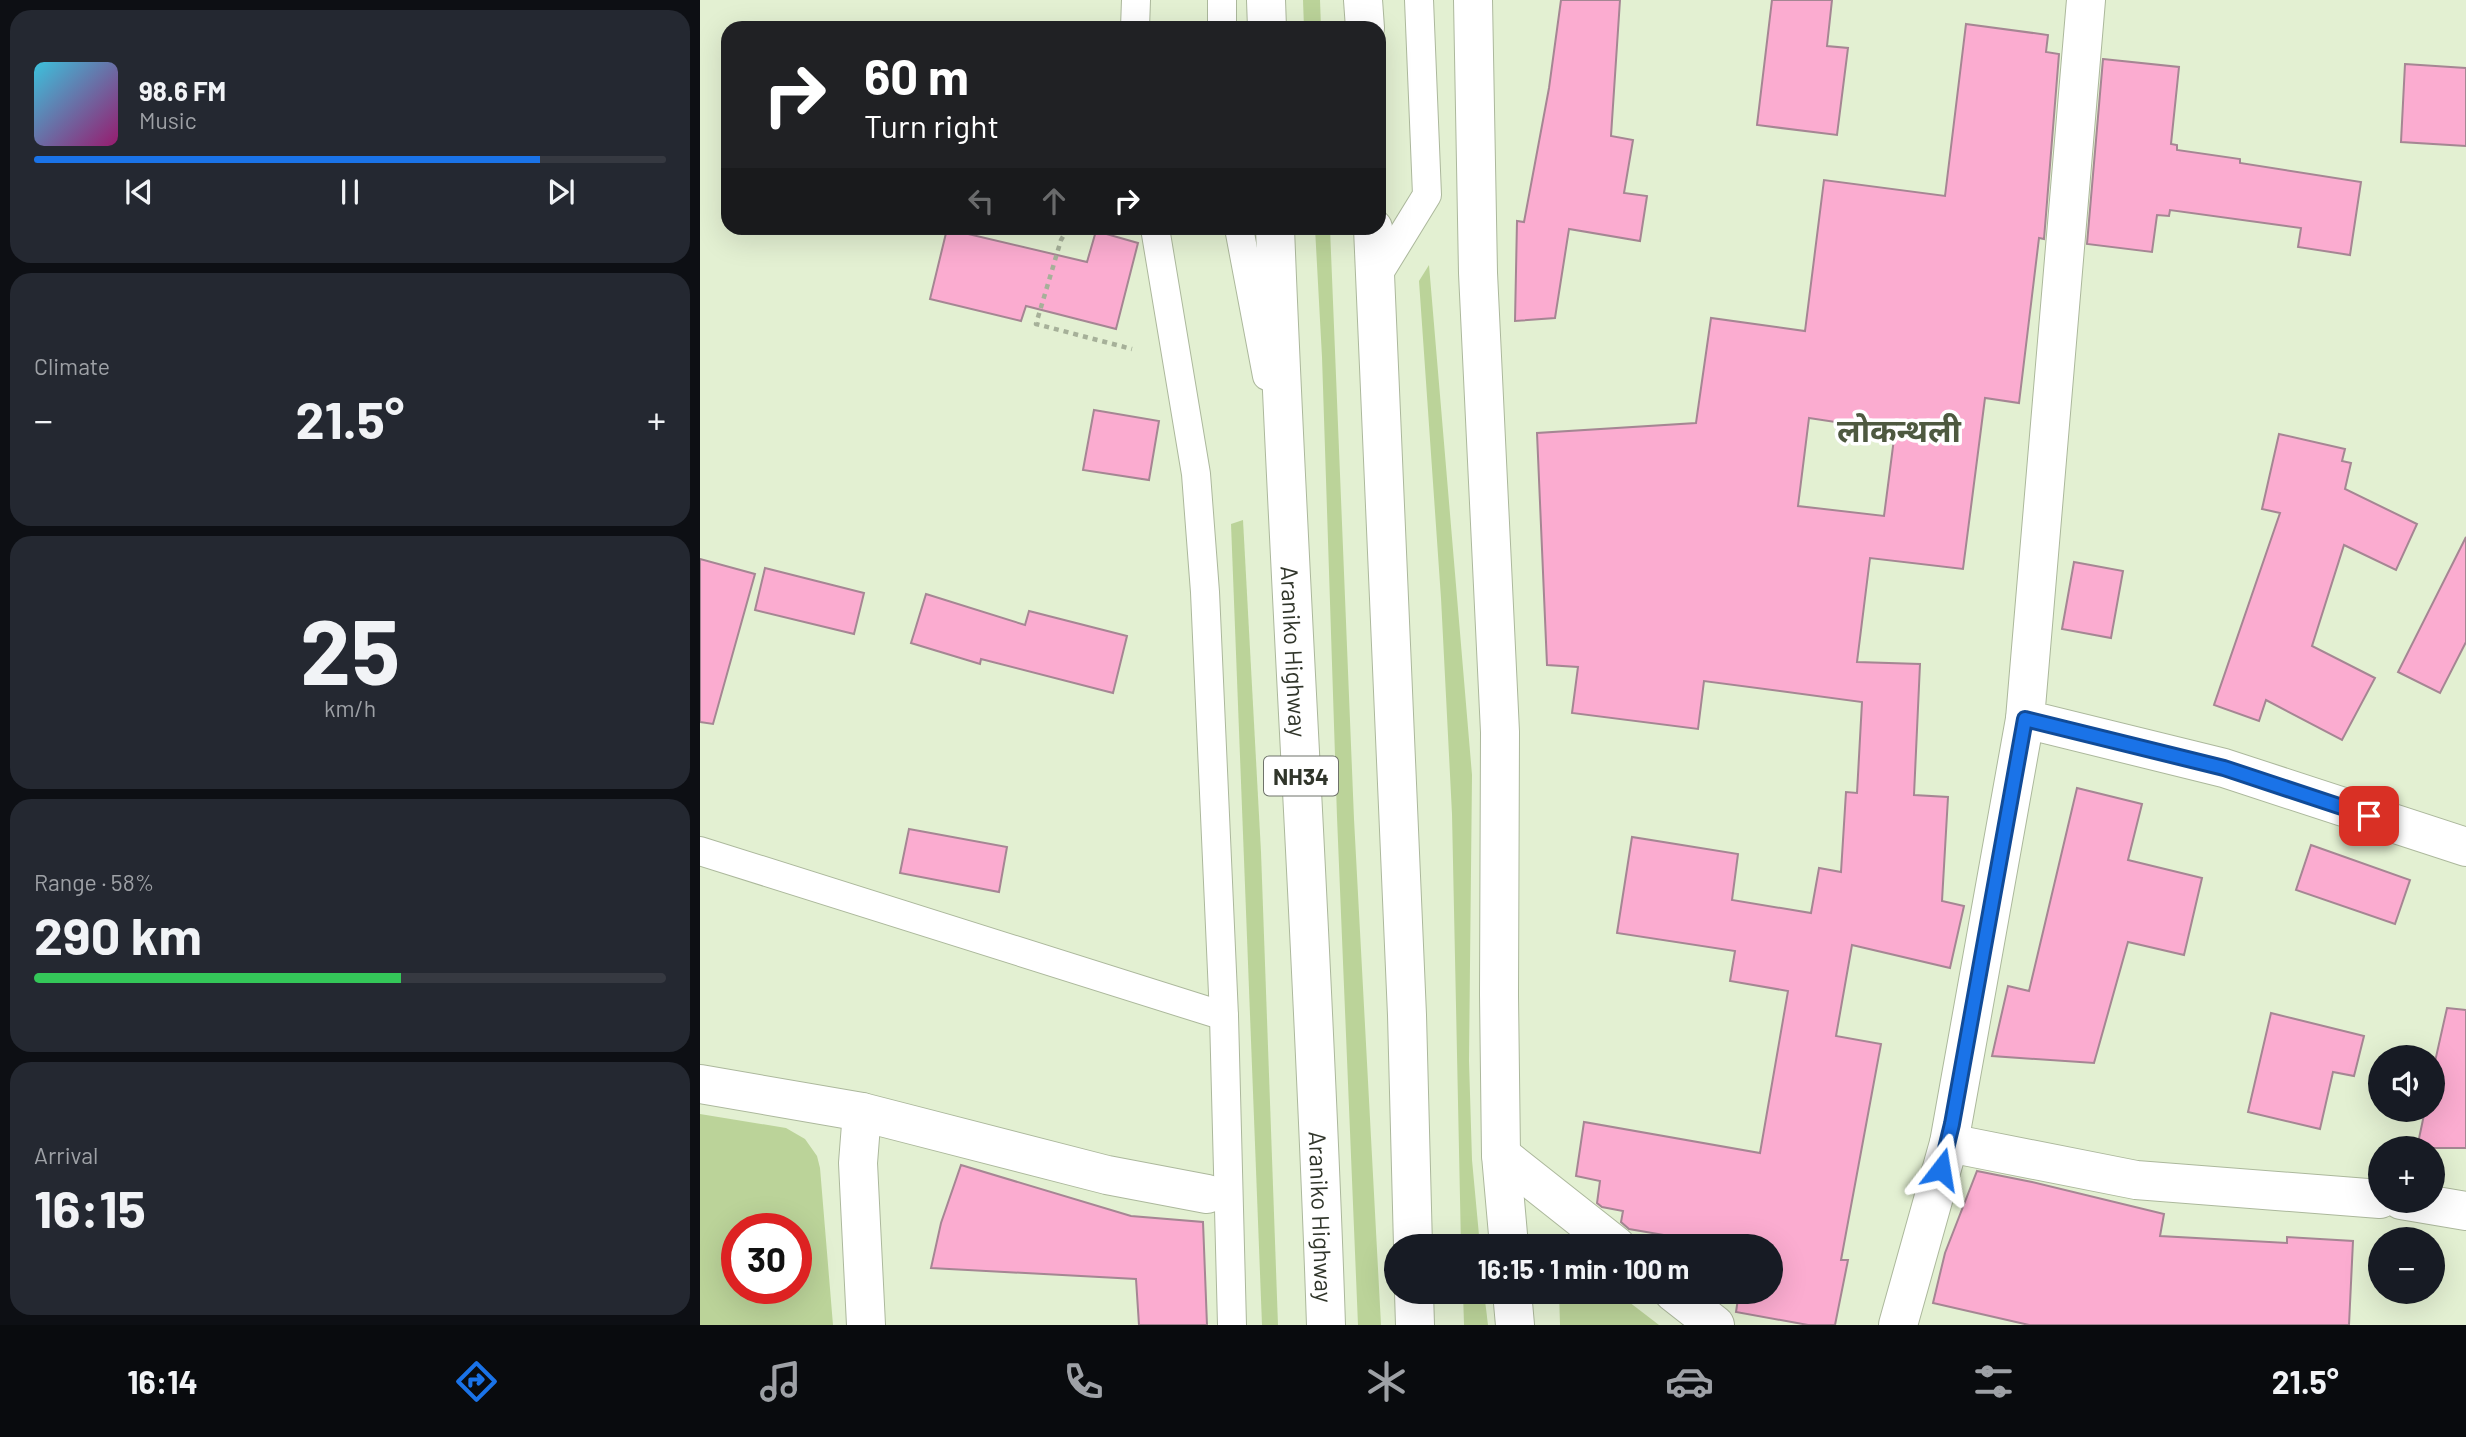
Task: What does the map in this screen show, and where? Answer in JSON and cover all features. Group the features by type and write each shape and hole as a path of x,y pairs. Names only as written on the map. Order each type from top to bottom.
{"main road":[{"path":"1266,0 1267,21"},
{"path":"1363,0 1364,21"},
{"path":"1473,0 1478,273 1500,732 1501,1155 1508,1234"},
{"path":"1898,1325 1949,1143 2025,719 2086,0"},
{"name":"Araniko Highway","path":"1275,235 1285,490 1320,1137 1326,1325"},
{"path":"1374,235 1407,1015 1413,1234"},
{"path":"2025,719 2224,768 2466,847"},
{"path":"700,1084 862,1112 1107,1175 1207,1194"},
{"path":"862,1112 858,1163 866,1325"},
{"path":"1949,1143 2136,1180 2368,1198"},
{"path":"1501,1155 1601,1234"},
{"path":"2445,1207 2466,1211"},
{"path":"1414,1304 1415,1325"},
{"path":"1513,1304 1515,1325"},
{"path":"1688,1304 1715,1325"}],"lane":[{"path":"1135,21 1136,0"},
{"path":"1222,0 1222,21"},
{"path":"1376,278 1427,195 1419,0"},
{"path":"1156,235 1196,474 1205,592 1224,1016 1232,1325"},
{"path":"1240,235 1265,362 1285,490"},
{"path":"700,850 1224,1016"}],"path":[{"path":"1064,235 1035,324 1176,361"}],"green space":[{"path":"1303,0 1320,0 1321,21 1304,21"},
{"path":"1315,235 1330,235 1354,819 1381,1325 1358,1325 1337,817"},
{"path":"1429,265 1472,775 1469,1061 1472,1160 1479,1234 1461,1234 1452,814 1441,598 1419,281"},
{"path":"1243,520 1261,852 1278,1325 1262,1325 1231,524"},
{"path":"700,1114 786,1128 805,1139 817,1156 833,1325 700,1325"},
{"path":"1463,1304 1485,1304 1488,1325 1464,1325"},
{"path":"1559,1304 1632,1304 1659,1325 1560,1325"}],"building":[{"path":"1561,0 1620,0 1611,136 1633,140 1624,193 1647,196 1640,241 1569,229 1555,318 1515,321 1517,221 1524,222 1549,88"},
{"path":"1772,0 1832,0 1827,46 1848,48 1837,135 1757,125"},
{"path":"1966,24 2048,35 2046,52 2059,54 2044,239 2039,238 2019,403 1985,398 1963,569 1870,558 1857,662 1920,664 1914,795 1948,797 1942,901 1964,906 1950,968 1852,945 1836,1036 1881,1044 1841,1260 1848,1260 1835,1325 1808,1325 1736,1312 1737,1304 1783,1304 1783,1234 1658,1234 1629,1229 1621,1222 1623,1211 1602,1207 1597,1203 1600,1181 1576,1176 1584,1122 1760,1153 1788,991 1730,981 1735,951 1617,933 1632,837 1738,854 1732,900 1811,913 1819,868 1841,872 1846,792 1857,793 1862,702 1704,681 1698,729 1572,713 1578,667 1547,665 1537,433 1696,423 1711,318 1805,331 1824,180 1945,196","holes":["1809,418 1895,431 1884,516 1798,506"]},
{"path":"2103,59 2179,67 2171,144 2177,145 2177,150 2361,182 2350,255 2298,247 2301,228 2170,210 2169,216 2157,215 2152,252 2087,244"},
{"path":"2405,64 2466,68 2466,146 2401,142"},
{"path":"946,235 972,235 1087,262 1095,235 1110,235 1138,243 1116,329 1026,306 1021,321 930,299"},
{"path":"1094,410 1159,421 1149,480 1083,470"},
{"path":"2279,434 2345,449 2342,461 2351,463 2345,489 2417,524 2396,570 2344,545 2312,646 2375,678 2342,740 2266,700 2259,721 2214,705 2280,513 2262,509"},
{"path":"2466,537 2466,642 2440,693 2398,672"},
{"path":"700,559 755,574 713,724 700,722"},
{"path":"2074,562 2123,571 2111,638 2062,629"},
{"path":"765,568 864,593 854,634 755,610"},
{"path":"926,594 1025,625 1029,611 1127,636 1113,693 981,659 980,664 911,643"},
{"path":"2077,788 2142,804 2128,860 2202,878 2184,955 2128,942 2094,1063 1992,1056 2008,986 2029,991"},
{"path":"909,829 1007,847 999,892 900,873"},
{"path":"2311,845 2410,880 2395,924 2296,890"},
{"path":"2447,1008 2466,1010 2466,1148 2445,1148 2445,1136 2420,1136 2422,1122 2445,1122 2445,1045 2439,1045"},
{"path":"2271,1013 2364,1036 2354,1076 2333,1072 2320,1129 2248,1112"},
{"path":"961,1165 1131,1216 1203,1222 1207,1325 1139,1325 1136,1279 931,1268 941,1223"},
{"path":"1977,1171 2164,1214 2160,1236 2287,1243 2287,1237 2353,1241 2349,1325 2029,1325 1933,1303 1945,1253"}],"district":[{"name":"लोकन्थली","path":"1899,429"}],"route":[{"path":"1941,1169 1949,1143 2025,719 2224,768 2369,816"}]}
